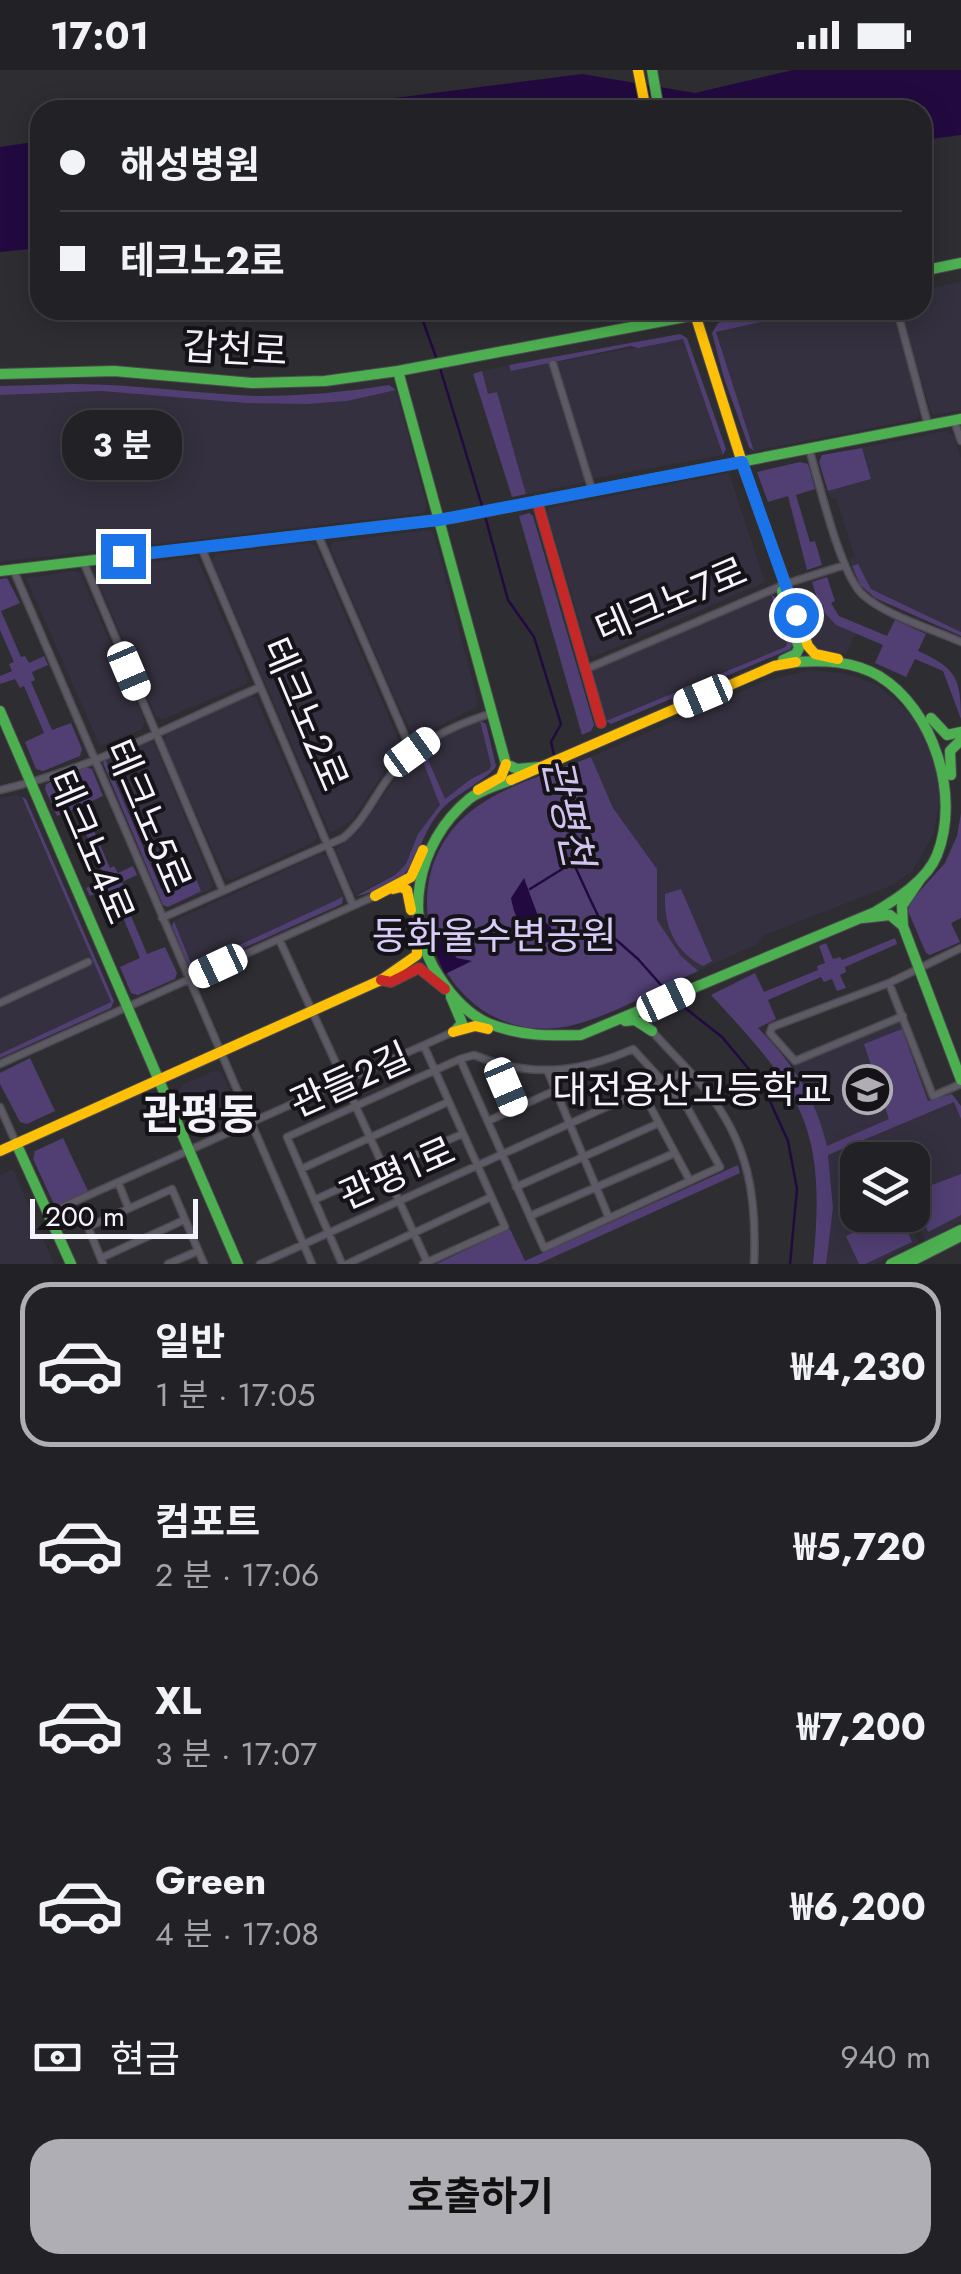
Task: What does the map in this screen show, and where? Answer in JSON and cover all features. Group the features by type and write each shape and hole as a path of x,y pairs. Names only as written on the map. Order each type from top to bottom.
{"main road":[{"path":"638,70 644,100"},
{"path":"652,70 657,100"},
{"path":"932,268 961,263"},
{"name":"갑천로","path":"0,374 114,371 296,383 403,370 654,320"},
{"name":"테크노7로","path":"697,320 783,585 799,648 796,654 774,666"},
{"path":"403,370 493,713 514,770"},
{"path":"0,571 445,519 958,419"},
{"path":"537,501 601,722 589,745"},
{"name":"테크노7로","path":"783,585 810,652 845,662"},
{"path":"375,896 411,877 426,842 471,796 514,770 541,767 774,666 845,662 888,680 947,735 960,735"},
{"path":"920,709 938,740 952,798 938,853 902,906 903,926 961,1082"},
{"name":"테크노4로","path":"0,711 238,1264"},
{"path":"601,722 622,730"},
{"path":"950,780 950,751 960,735"},
{"path":"471,796 514,770"},
{"path":"0,1150 311,1014 409,962 417,954 414,935 420,874 435,835"},
{"path":"453,1032 475,1026 529,1038 564,1038 616,1022 896,900 921,877"},
{"path":"375,896 405,888 416,926 462,1023 453,1032"},
{"path":"858,918 890,915 903,926"},
{"path":"381,980 390,982 419,968 485,1023 504,1032"},
{"path":"649,1009 652,1031"},
{"path":"616,1022 636,1020 652,1031"},
{"path":"16,1143 71,1264"},
{"path":"891,1264 961,1233"},
{"path":"906,1264 961,1233"}],"street":[{"path":"900,321 928,425"},
{"path":"553,364 592,490"},
{"path":"958,419 961,442"},
{"path":"808,449 856,588 865,597 961,642"},
{"path":"318,535 412,752"},
{"name":"테크노2로","path":"202,547 353,905"},
{"path":"84,560 223,891"},
{"path":"783,585 845,565"},
{"name":"테크노5로","path":"13,569 312,1264"},
{"name":"테크노7로","path":"584,670 783,585"},
{"path":"0,790 31,783 260,687"},
{"name":"테크노5로","path":"162,918 342,838 358,824 385,782 412,752 447,730 493,713"},
{"path":"0,1064 375,896"},
{"path":"278,938 368,1140 414,1234 426,1263 506,1228 491,1197 414,1234 344,1264"},
{"path":"903,1016 794,1062 770,1033 772,1028 889,983 961,948"},
{"path":"0,1003 88,962"},
{"path":"889,983 933,1096 961,1082"},
{"path":"652,1031 707,1091 730,1127 747,1166 754,1199 754,1264"},
{"path":"49,1213 453,1032"},
{"path":"424,1046 435,1070 460,1060 474,1055 496,1065 548,1072 592,1065 633,1049 688,1109 720,1167 544,1248 460,1060"},
{"path":"496,1065 515,1109"},
{"name":"관들2길","path":"344,1264 287,1138 435,1070 491,1197"},
{"name":"관평1로","path":"260,1264 688,1070"},
{"path":"548,1072 608,1218"},
{"path":"488,1121 556,1090"},
{"path":"643,1093 690,1181"},
{"name":"관들2길","path":"301,1169 448,1102"},
{"path":"0,1108 16,1143"},
{"path":"516,1187 659,1123"},
{"path":"314,1200 462,1134"},
{"path":"530,1216 674,1152"},
{"path":"118,1182 128,1207"},
{"path":"184,1220 102,1261 88,1226 172,1189 204,1264"},
{"path":"168,1264 198,1250"}],"shaded area":[{"path":"793,70 961,70 961,135 932,139 932,100 378,100 582,74 695,93"},
{"path":"30,142 30,249 0,252 0,147"},
{"path":"961,282 961,410 934,415 903,320 932,320 932,287"},
{"path":"768,320 896,320 920,414 917,419 754,451 716,331"},
{"path":"683,339 723,455 591,479 555,362"},
{"path":"549,363 586,478 583,483 526,494 497,392 488,394 482,371 509,365 511,371"},
{"path":"396,390 427,507 423,513 0,562 0,395 101,391 308,404 347,401"},
{"path":"946,431 953,435 961,458 961,632 871,589 858,565 852,566 850,559 855,557 836,498 831,499 828,491 871,479 862,448"},
{"path":"729,473 765,582 593,657 589,655 549,508"},
{"path":"429,530 434,534 478,702 476,707 419,736 412,734 394,696 330,548 333,542"},
{"path":"310,543 316,547 401,746 353,819 333,832 329,831 212,560 216,554"},
{"path":"192,557 198,560 248,678 246,684 163,719 156,717 95,574 98,568"},
{"path":"80,573 145,722 142,729 100,746 26,578"},
{"path":"771,594 785,647 606,721 592,677 595,669"},
{"path":"822,604 837,625 856,633 846,654 818,652 812,647 800,612"},
{"path":"809,670 844,673 876,684 916,718 935,755 941,788 934,833 913,870 895,884 765,935 755,945 698,971 681,956 657,920 657,869 613,808 591,757 768,680"},
{"path":"251,696 256,698 317,836 314,842 231,880 225,877 164,743 167,732"},
{"path":"480,721 489,770 445,800 424,750 454,731"},
{"path":"148,740 154,743 213,884 210,890 168,907 105,758"},
{"path":"420,754 441,805 418,834 406,864 395,875 355,894 336,851 357,833 395,779"},
{"path":"22,797 111,1002 0,1054 0,798"},
{"path":"320,854 327,857 343,897 196,965 192,963 174,921"},
{"path":"524,878 538,916 551,927 555,940 541,944 518,919 511,898"},
{"path":"457,928 451,940 452,951 457,958 472,961 445,974 430,941"},
{"name":"대전용산고등학교","path":"902,1023 930,1101 826,1147 824,1134 793,1066"},
{"path":"216,1070 221,1072 241,1115 238,1121 204,1137 197,1134 179,1093 182,1085"},
{"path":"955,1102 961,1120 961,1221 925,1242 922,1232 930,1232 930,1142 859,1142"},
{"path":"840,1150 840,1232 914,1232 918,1242 875,1264 826,1264 833,1208 828,1155"},
{"path":"13,1169 54,1264 0,1264 0,1175"}],"green space":[{"path":"770,320 716,332 754,451 749,447 724,378 712,333 718,323"},
{"path":"680,334 687,338 726,449 723,455 683,339 511,371 509,365"},
{"path":"482,371 488,394 497,392 526,494 512,497 473,374"},
{"path":"74,384 259,396 389,385 396,390 347,401 308,404 101,391 0,395 0,386"},
{"path":"862,448 871,479 828,491 819,462 822,455"},
{"path":"800,462 808,464 815,489 796,495 810,542 815,541 822,565 807,570 788,496 768,502 757,472"},
{"path":"529,513 594,725 582,735 519,516"},
{"path":"858,564 871,589 961,632 961,636 875,598 860,585 852,566"},
{"path":"827,577 835,601 831,603 839,616 887,636 895,620 926,634 918,651 941,663 954,676 960,693 961,719 943,671 915,659 906,677 875,663 883,645 836,625 823,605 819,605 812,582"},
{"path":"7,578 20,603 1,611 21,657 25,656 29,663 44,656 48,665 32,672 35,680 31,682 52,730 71,723 82,749 80,756 43,771 36,769 25,742 44,733 24,686 20,688 15,679 0,684 0,676 12,671 9,664 14,662 0,630 0,579"},
{"path":"771,594 776,598 791,649 611,724 606,721 785,647"},
{"path":"480,721 486,724 496,766 441,810 400,878 356,896 395,875 406,864 418,834 440,805 420,754 424,750 445,799 489,770"},
{"name":"동화울수변공원","path":"591,757 613,808 657,869 657,920 681,956 698,971 591,1020 557,1028 518,1026 485,1011 458,988 439,957 429,923 428,887 439,852 461,820 474,809 523,783"},
{"path":"105,758 161,889 194,874 201,891 168,907 163,905 103,763"},
{"path":"85,767 92,769 103,796 83,805 110,868 114,866 118,873 133,866 137,875 122,882 125,890 121,892 147,954 165,947 177,973 175,979 138,995 131,993 120,967 140,958 114,896 109,897 105,889 90,896 86,888 101,881 98,874 102,871 75,809 57,816 45,789 46,784"},
{"path":"22,797 114,1001 111,1008 0,1058 0,1054 111,1002"},
{"path":"961,813 961,918 951,923 960,942 930,955 908,911 910,902 945,863 957,836"},
{"path":"681,889 712,961 703,966 678,945 666,917 665,894"},
{"path":"343,897 342,904 195,970 189,967 172,926 174,921 191,963 196,965"},
{"path":"895,938 897,944 845,967 846,972 840,975 846,988 837,991 832,979 824,982 821,977 768,1000 776,1019 758,1028 801,1082 827,1146 889,1119 864,1044 902,1029 928,1101 952,1094 961,1106 961,1119 954,1102 859,1142 840,1142 840,1150 828,1155 833,1208 826,1264 813,1264 816,1177 801,1114 767,1059 711,995 755,973 764,992 818,970 817,966 825,963 819,946 826,943 833,959 842,960"},
{"path":"30,1058 55,1111 27,1124 20,1122 0,1084 0,1073"},
{"path":"63,1138 88,1191 59,1205 53,1202 33,1159 35,1151"},
{"path":"738,1165 740,1173 538,1264 436,1264 510,1229 525,1261"},
{"path":"961,1174 961,1215 930,1231 930,1186"},
{"path":"854,1232 908,1232 912,1242 859,1264 846,1236"}],"waterway":[{"name":"관평천","path":"423,320 437,360"},
{"name":"관평천","path":"440,368 483,509"},
{"name":"관평천","path":"485,516 508,600 534,637 561,724 551,742 573,835 573,862 605,930 669,994"},
{"path":"530,889 572,863"},
{"name":"관평천","path":"675,1000 722,1037 763,1086 788,1141 797,1189 790,1264"}],"traffic: fast":[{"path":"652,70 657,100"},
{"path":"932,269 961,263"},
{"path":"0,374 114,371 252,383 325,381 669,320"},
{"path":"398,371 506,764"},
{"path":"0,571 452,518 961,419"},
{"path":"782,591 799,648 783,660"},
{"path":"511,780 469,799 437,838 420,884 421,932 440,978 475,1016 524,1033 581,1035 875,912 911,888 932,864 944,831 946,806 937,755 914,709 879,676 859,667 796,662"},
{"path":"0,711 238,1264"},
{"path":"931,718 947,735 961,732"},
{"path":"951,775 950,751 961,740"},
{"path":"506,764 517,769 540,767"},
{"path":"919,881 902,906 903,926 961,1080"},
{"path":"863,918 890,915 903,926"},
{"path":"451,997 462,1023 455,1031"},
{"path":"625,1021 635,1020 652,1031"},
{"path":"16,1143 71,1264"},
{"path":"891,1264 961,1230"},
{"path":"906,1264 961,1236"}],"traffic: slow":[{"path":"638,70 644,100"},
{"path":"697,320 745,472 808,646 815,654 838,659"},
{"path":"511,780 774,666 796,662"},
{"path":"478,790 501,777 506,764"},
{"path":"375,896 411,877 423,850"},
{"path":"393,889 407,890 411,910"},
{"path":"0,1151 381,980 417,955 417,930"},
{"path":"453,1032 475,1026 488,1029"}],"traffic: jam":[{"path":"537,501 601,723"},
{"path":"381,980 391,982 419,968 445,989"}],"place":[{"name":"대전용산고등학교","path":"867,1090"}],"district":[{"name":"관평동","path":"200,1114"}],"route":[{"path":"123,556 439,520 742,462 796,615"}]}
